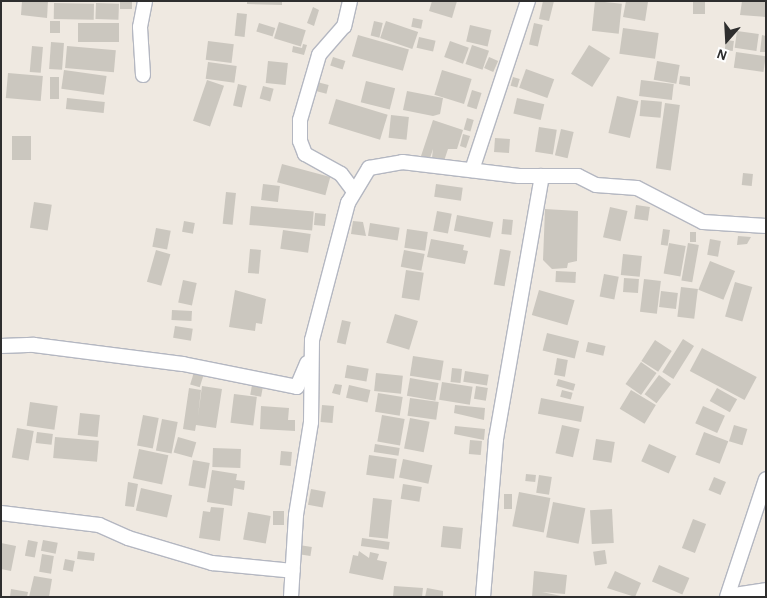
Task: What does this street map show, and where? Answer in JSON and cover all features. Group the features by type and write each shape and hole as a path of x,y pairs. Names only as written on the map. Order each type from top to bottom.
{"street":[{"path":"143,75 140,27 145,1"},
{"path":"350,1 344,26 319,55 300,120 300,142 305,154 340,174 353,190"},
{"path":"472,170 528,1"},
{"path":"1,346 34,345 183,364 296,387 309,358 353,190 369,168 386,163 542,176 578,176 596,185 638,188 703,222 766,226"},
{"path":"483,597 496,439 542,176"},
{"path":"291,597 296,515 311,422 309,358"},
{"path":"766,479 727,596 766,590"},
{"path":"1,513 99,525 128,538 212,564 293,570"}],"building":[{"path":"22,1 48,1 47,18 21,15"},
{"path":"120,1 132,1 132,9 120,9"},
{"path":"247,1 282,1 282,5 247,4"},
{"path":"432,1 457,1 452,18 429,11"},
{"path":"543,1 554,1 549,21 539,19"},
{"path":"595,1 622,4 619,34 592,31"},
{"path":"626,1 648,2 645,21 623,17"},
{"path":"742,1 766,1 766,17 740,15"},
{"path":"693,2 705,2 705,14 693,14"},
{"path":"54,3 94,4 94,20 54,19"},
{"path":"96,3 119,4 118,20 95,19"},
{"path":"313,7 319,10 314,26 307,23"},
{"path":"237,13 247,14 245,37 235,36"},
{"path":"413,18 423,20 421,29 411,27"},
{"path":"50,21 60,21 60,33 50,33"},
{"path":"374,21 383,23 379,38 371,36"},
{"path":"386,21 418,32 412,49 380,38"},
{"path":"279,22 306,30 301,46 274,38"},
{"path":"78,23 119,23 119,42 78,42"},
{"path":"259,23 275,28 273,37 256,32"},
{"path":"534,23 543,25 538,46 529,44"},
{"path":"470,25 491,30 488,47 466,42"},
{"path":"623,28 659,33 655,59 619,54"},
{"path":"737,31 759,34 756,51 735,48"},
{"path":"358,35 409,50 403,71 352,56"},
{"path":"762,35 766,36 766,52 760,52"},
{"path":"419,37 436,41 433,52 417,48"},
{"path":"726,40 734,41 733,51 725,50"},
{"path":"208,41 234,44 231,63 206,60"},
{"path":"450,41 469,48 463,64 444,57"},
{"path":"51,42 64,43 62,70 49,69"},
{"path":"303,44 307,45 304,55 292,52 293,46 302,48"},
{"path":"472,45 489,51 483,70 465,64"},
{"path":"589,45 610,58 592,87 571,74"},
{"path":"32,46 43,47 41,73 30,72"},
{"path":"67,46 116,50 114,72 65,68"},
{"path":"736,52 766,56 763,72 734,68"},
{"path":"333,57 345,61 343,70 330,66"},
{"path":"489,57 498,61 493,72 484,68"},
{"path":"268,61 288,63 286,85 266,83"},
{"path":"657,61 680,65 676,84 654,80"},
{"path":"208,62 237,66 234,83 206,79"},
{"path":"526,69 554,79 547,98 519,88"},
{"path":"64,70 107,76 104,95 61,89"},
{"path":"442,70 472,79 464,104 434,95"},
{"path":"8,73 43,76 41,101 6,98"},
{"path":"680,76 690,77 690,86 679,84"},
{"path":"50,77 59,77 59,99 50,99"},
{"path":"513,77 520,79 517,88 511,86"},
{"path":"207,80 224,86 210,127 193,121"},
{"path":"641,80 674,84 672,100 639,96"},
{"path":"366,81 395,88 390,110 361,102"},
{"path":"317,82 329,85 326,94 315,91"},
{"path":"238,84 247,86 242,107 233,105"},
{"path":"263,86 274,89 270,101 260,99"},
{"path":"472,90 482,93 477,109 467,106"},
{"path":"407,91 443,98 440,114 433,116 403,110"},
{"path":"617,96 638,101 630,138 608,133"},
{"path":"67,98 105,102 104,113 66,109"},
{"path":"517,98 544,104 541,120 513,114"},
{"path":"336,99 388,115 380,140 328,124"},
{"path":"641,100 662,102 661,118 640,116"},
{"path":"665,103 680,105 671,170 656,168"},
{"path":"391,115 409,117 406,140 389,138"},
{"path":"467,118 474,120 470,131 464,130"},
{"path":"433,120 463,130 457,149 448,149 444,161 432,158 433,149 430,158 421,156"},
{"path":"539,127 557,130 553,155 535,152"},
{"path":"561,129 574,132 568,158 555,155"},
{"path":"463,134 470,136 466,148 460,146"},
{"path":"12,136 31,136 31,160 12,160"},
{"path":"495,138 510,139 509,153 494,152"},
{"path":"282,164 330,177 325,195 277,182"},
{"path":"743,173 753,174 752,186 742,185"},
{"path":"263,184 280,186 278,202 261,200"},
{"path":"436,184 463,188 461,201 434,197"},
{"path":"226,192 236,193 233,225 223,224"},
{"path":"34,202 52,205 48,230 30,228"},
{"path":"636,205 650,207 648,221 634,219"},
{"path":"251,206 314,211 312,230 249,225"},
{"path":"610,207 628,211 621,241 603,237"},
{"path":"545,209 578,211 577,261 568,263 567,268 552,269 543,260"},
{"path":"437,211 452,214 448,233 433,231"},
{"path":"315,213 326,214 325,226 314,225"},
{"path":"457,215 493,222 490,238 454,231"},
{"path":"503,219 513,220 511,235 501,234"},
{"path":"184,221 195,223 193,234 182,232"},
{"path":"353,221 363,222 366,236 351,234"},
{"path":"370,223 400,228 398,241 368,236"},
{"path":"156,228 171,231 167,250 152,247"},
{"path":"407,229 428,232 425,251 404,248"},
{"path":"663,229 670,230 668,246 661,245"},
{"path":"283,230 311,234 308,253 280,249"},
{"path":"690,232 696,232 696,242 690,242"},
{"path":"738,236 751,237 747,244 737,245"},
{"path":"431,239 464,245 463,250 468,251 465,264 427,257"},
{"path":"710,239 721,241 718,257 707,255"},
{"path":"669,243 686,246 680,276 664,274"},
{"path":"688,243 699,245 692,282 681,280"},
{"path":"250,249 261,250 259,274 248,273"},
{"path":"500,249 511,251 505,286 494,284"},
{"path":"156,250 170,254 161,286 147,282"},
{"path":"404,250 425,254 421,271 401,267"},
{"path":"623,254 642,256 640,277 621,275"},
{"path":"710,261 735,271 723,300 698,290"},
{"path":"406,270 424,273 419,300 402,298"},
{"path":"556,271 576,272 575,283 555,282"},
{"path":"604,274 619,277 614,299 600,297"},
{"path":"624,278 639,279 638,293 623,292"},
{"path":"644,279 661,281 657,314 640,312"},
{"path":"183,280 197,283 192,305 178,302"},
{"path":"735,282 752,287 742,322 725,317"},
{"path":"681,287 698,289 694,319 677,317"},
{"path":"235,290 266,299 262,324 256,323 255,331 229,327"},
{"path":"539,290 575,300 567,325 532,315"},
{"path":"661,291 678,293 676,309 659,307"},
{"path":"172,310 192,311 191,321 171,320"},
{"path":"395,314 418,321 409,350 386,343"},
{"path":"342,320 351,322 346,344 337,342"},
{"path":"175,326 193,329 191,341 173,338"},
{"path":"547,333 579,341 575,358 543,350"},
{"path":"683,339 694,346 673,379 662,372"},
{"path":"655,340 672,351 658,372 641,361"},
{"path":"588,342 606,346 603,356 586,352"},
{"path":"702,348 757,377 745,400 690,371"},
{"path":"413,356 444,361 440,381 410,376"},
{"path":"557,358 568,360 565,377 554,375"},
{"path":"641,362 657,373 641,395 626,384"},
{"path":"347,365 369,369 366,382 345,378"},
{"path":"452,368 462,369 460,383 451,382"},
{"path":"465,371 489,375 487,386 463,382"},
{"path":"194,372 204,375 200,387 190,384"},
{"path":"376,373 403,376 401,394 374,391"},
{"path":"659,375 671,384 657,403 645,394"},
{"path":"410,378 439,383 435,401 407,396"},
{"path":"558,379 575,384 573,391 556,386"},
{"path":"442,382 473,387 470,405 439,400"},
{"path":"335,384 342,385 340,395 332,393"},
{"path":"252,385 263,387 261,397 250,395"},
{"path":"349,385 370,390 368,403 346,398"},
{"path":"202,386 222,389 216,428 196,425 195,431 183,429 189,388 201,390 198,416"},
{"path":"476,386 488,388 486,401 474,399"},
{"path":"717,388 737,399 730,412 710,401"},
{"path":"562,390 573,393 571,400 560,397"},
{"path":"631,390 656,405 645,424 620,409"},
{"path":"378,393 403,397 400,416 375,412"},
{"path":"234,394 257,397 253,426 230,423"},
{"path":"410,398 439,402 436,420 407,416"},
{"path":"541,398 584,406 581,422 538,414"},
{"path":"30,402 58,406 54,430 27,426"},
{"path":"322,405 334,406 332,423 321,422"},
{"path":"455,405 485,408 484,420 454,413"},
{"path":"261,406 289,408 288,420 295,420 295,431 260,429"},
{"path":"703,406 725,416 717,433 695,423"},
{"path":"80,413 100,415 98,437 78,435"},
{"path":"143,415 159,418 153,448 137,445"},
{"path":"382,415 405,419 400,446 377,442"},
{"path":"410,418 430,422 424,452 404,448"},
{"path":"162,419 178,422 172,453 156,450"},
{"path":"562,425 580,429 573,457 555,453"},
{"path":"734,425 747,429 742,445 729,441"},
{"path":"455,426 485,429 484,440 454,434"},
{"path":"17,428 34,431 29,460 12,458"},
{"path":"37,432 53,434 52,445 36,443"},
{"path":"704,432 728,441 720,464 695,454"},
{"path":"55,437 99,441 97,462 53,458"},
{"path":"178,437 196,442 192,458 174,452"},
{"path":"596,439 615,442 611,463 593,460"},
{"path":"470,440 482,441 481,455 469,454"},
{"path":"375,444 400,448 398,456 374,452"},
{"path":"649,444 676,456 669,474 641,461"},
{"path":"213,448 241,449 240,468 212,467"},
{"path":"139,449 168,455 162,485 133,478"},
{"path":"281,451 292,452 291,466 280,465"},
{"path":"369,455 397,459 394,479 366,475"},
{"path":"403,459 432,465 428,484 399,478"},
{"path":"193,460 210,463 205,489 188,486"},
{"path":"212,470 237,474 236,480 245,481 244,490 234,488 232,506 207,502"},
{"path":"526,474 536,475 535,482 525,481"},
{"path":"539,475 552,477 549,495 536,493"},
{"path":"714,477 726,482 720,495 709,490"},
{"path":"128,482 138,484 134,507 125,506"},
{"path":"403,484 422,487 419,502 401,499"},
{"path":"141,488 172,495 167,518 136,510"},
{"path":"311,489 326,492 323,508 308,505"},
{"path":"519,492 550,498 544,532 512,526"},
{"path":"504,494 512,494 512,509 504,509"},
{"path":"373,498 392,500 388,539 369,537"},
{"path":"553,502 585,508 579,544 546,537"},
{"path":"211,507 224,508 220,541 199,538 203,511 210,512"},
{"path":"612,509 614,543 592,544 590,510"},
{"path":"273,511 284,511 284,525 273,525"},
{"path":"248,512 271,516 266,544 243,540"},
{"path":"693,519 706,524 695,553 682,548"},
{"path":"443,526 463,528 461,549 441,547"},
{"path":"362,538 390,542 389,550 361,546"},
{"path":"28,540 38,542 35,558 25,556"},
{"path":"43,540 58,543 56,554 41,551"},
{"path":"1,543 16,546 11,571 1,569"},
{"path":"299,545 312,547 310,556 298,554"},
{"path":"605,550 607,564 595,566 593,552"},
{"path":"78,551 95,553 94,561 77,559"},
{"path":"359,551 369,558 370,552 379,554 377,560 387,562 383,580 349,573 353,555 358,556"},
{"path":"42,554 54,556 51,574 39,572"},
{"path":"65,559 75,561 73,572 63,570"},
{"path":"659,565 689,578 682,594 652,582"},
{"path":"534,571 567,575 565,594 542,592 566,597 532,597"},
{"path":"615,571 641,583 635,597 607,588"},
{"path":"34,576 52,579 49,597 29,597"},
{"path":"394,586 423,588 422,597 393,597"},
{"path":"427,588 443,591 443,597 425,597"},
{"path":"11,589 28,592 27,597 10,597"}]}
